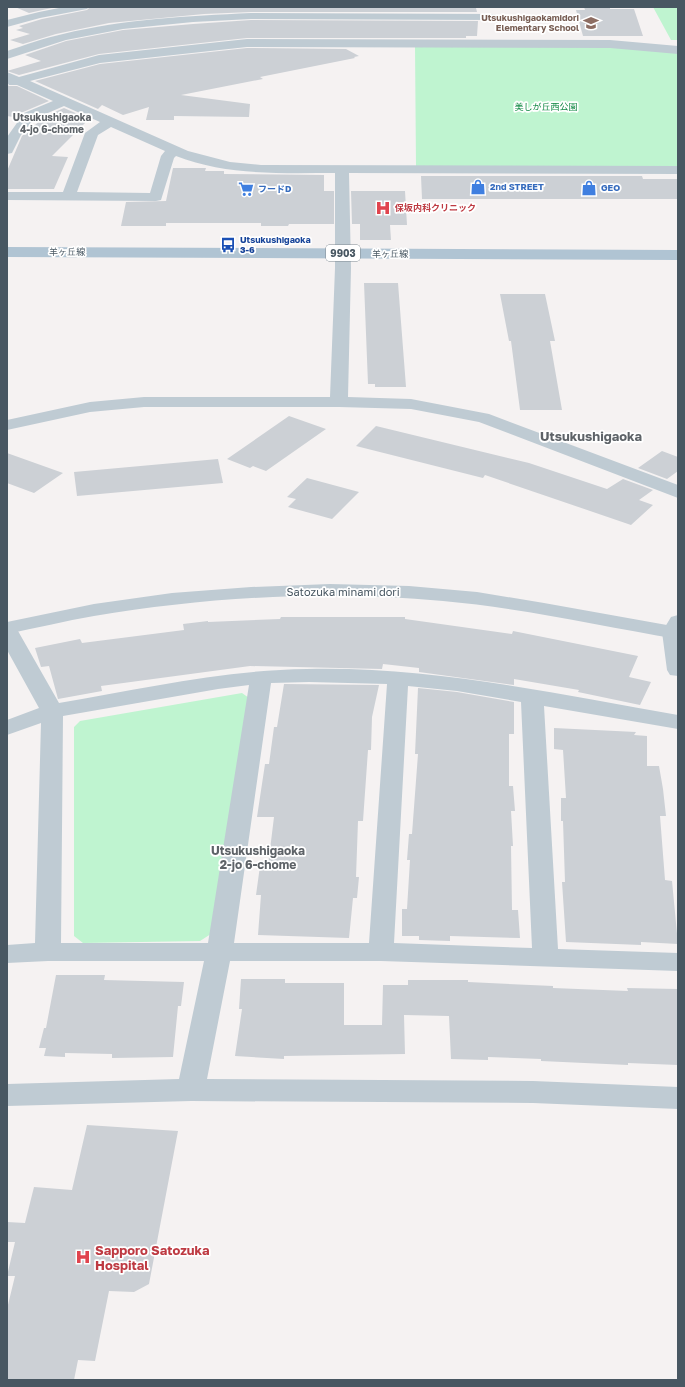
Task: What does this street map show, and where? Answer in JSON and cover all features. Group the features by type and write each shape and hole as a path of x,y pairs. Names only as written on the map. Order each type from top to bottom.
{"main road":[{"name":"羊ヶ丘線","path":"7,252 678,269"},
{"name":"羊ヶ丘線","path":"148,267 344,260 678,255"}],"street":[{"path":"7,24 39,15 88,8"},
{"path":"247,43 252,11"},
{"path":"7,55 64,37 123,26 252,11 491,12 497,43"},
{"path":"106,16 123,26"},
{"path":"10,81 99,59 247,43 610,44 678,50"},
{"path":"10,81 65,101 109,122 175,150 203,160 230,166 261,169 342,170 678,170"},
{"path":"7,150 15,134 30,116 65,101"},
{"path":"69,196 92,133 109,122"},
{"path":"7,196 156,197 168,156 175,150"},
{"path":"339,402 344,260 342,170"},
{"path":"7,425 90,407 144,402 339,402 411,404 482,418 678,492"},
{"name":"Satozuka minami dori","path":"7,630 93,611 154,602 192,597 295,590 409,592 510,602 676,629"},
{"path":"676,629 678,670"},
{"path":"7,630 52,711 48,952"},
{"path":"7,728 52,711 218,682 261,677 309,676 398,678 457,684 678,722"},
{"path":"191,1090 219,953 261,677"},
{"path":"381,952 398,678"},
{"path":"532,697 545,958"},
{"path":"7,954 48,952 381,952 678,962"},
{"path":"7,1095 191,1090 533,1092 678,1098"}],"green space":[{"path":"653,7 678,7 678,40 671,40"},
{"name":"美しが丘西公園","path":"603,46 678,53 678,167 416,166 415,47"},
{"path":"242,693 249,698 214,932 200,941 83,943 74,936 74,727 80,721"}],"building":[{"path":"15,7 56,7 29,13"},
{"path":"90,7 476,8 477,12 251,12 204,14 109,23 56,34 23,44 10,40 30,34 16,30 23,28 19,26 42,19 87,10"},
{"path":"584,7 634,9 643,36 583,36 576,10 585,10"},
{"path":"251,20 478,21 477,36 466,36 466,38 247,38 99,54 19,75 7,71 41,61 25,55 66,41 123,30"},
{"path":"247,48 346,49 359,56 260,77 263,79 181,95 250,104 249,117 174,116 174,120 146,120 149,107 123,115 102,105 98,109 35,81 100,64"},
{"path":"7,85 17,86 49,101 23,112 19,118 7,116"},
{"path":"64,108 89,119 52,156 68,157 54,189 7,189 7,171 22,136 41,120 36,120"},
{"name":"フードD","path":"173,168 206,168 205,171 224,171 224,174 324,175 324,191 334,191 334,224 289,224 288,226 261,226 261,223 166,223 166,226 121,226 126,202 166,201"},
{"path":"421,176 642,176 643,179 678,179 678,199 422,199"},
{"name":"保坂内科クリニック","path":"351,191 405,191 407,225 390,225 391,240 360,240 360,224 352,224"},
{"path":"364,283 398,283 406,387 375,387 375,384 368,384"},
{"path":"500,294 545,294 555,341 550,341 562,410 520,410 511,341 509,341"},
{"path":"289,416 326,429 266,471 253,466 250,468 227,459"},
{"path":"376,426 529,463 607,489 623,479 653,490 639,500 653,505 631,525 485,475 483,478 356,446"},
{"path":"662,451 678,457 678,471 667,479 638,468"},
{"path":"7,453 63,473 34,493 7,483"},
{"path":"218,459 223,483 77,496 74,472"},
{"path":"307,478 359,492 332,519 288,507 296,499 287,497"},
{"path":"281,617 405,617 405,619 512,634 513,631 638,656 629,677 651,682 640,705 578,692 579,690 514,679 514,685 419,672 419,668 383,664 382,669 250,666 101,686 102,691 58,699 49,666 41,667 35,648 80,639 82,643 184,630 183,624 208,621 280,619"},
{"path":"284,684 379,685 372,717 371,750 368,750 363,821 358,821 356,877 359,877 357,898 353,898 349,938 258,935 261,895 256,895 260,866 268,866 274,817 257,817 265,764 269,764 274,727 277,727"},
{"path":"418,688 457,692 514,702 514,734 509,734 509,786 513,786 515,811 511,811 513,846 511,846 512,910 518,910 520,938 450,936 450,941 419,940 419,936 402,936 402,909 407,909 410,860 407,860 409,834 412,834 418,754 415,754"},
{"path":"554,728 636,732 634,735 647,736 647,766 659,766 663,789 666,816 660,816 665,880 672,881 678,944 641,942 641,945 566,942 562,882 565,882 561,798 566,798 563,750 554,749"},
{"path":"56,975 105,975 104,980 184,982 181,1006 178,1006 173,1057 112,1058 112,1054 65,1053 65,1057 44,1056 46,1048 39,1048 44,1028 46,1028"},
{"path":"241,979 285,979 285,983 344,983 344,1025 382,1025 383,985 408,985 408,980 468,980 468,982 553,986 553,988 628,991 627,988 678,989 678,1065 628,1063 628,1065 488,1057 488,1060 451,1059 449,1016 404,1015 405,1054 284,1056 284,1059 235,1056 242,1009 239,1009"},
{"name":"Sapporo Satozuka Hospital","path":"87,1125 178,1131 149,1284 134,1292 109,1291 95,1361 78,1360 74,1380 7,1380 7,1309 15,1276 7,1276 15,1242 7,1242 7,1222 25,1223 34,1187 72,1190"}],"place":[{"name":"Utsukushigaokamidori Elementary School","path":"591,23"},
{"name":"2nd STREET","path":"478,187"},
{"name":"GEO","path":"589,188"},
{"name":"フードD","path":"246,189"},
{"name":"保坂内科クリニック","path":"383,208"},
{"name":"Utsukushigaoka 3-6","path":"228,245"},
{"name":"Sapporo Satozuka Hospital","path":"83,1257"}],"district":[{"name":"Utsukushigaoka 4-jo 6-chome","path":"52,122"},
{"name":"Utsukushigaoka","path":"591,436"},
{"name":"Utsukushigaoka 2-jo 6-chome","path":"258,858"}]}
